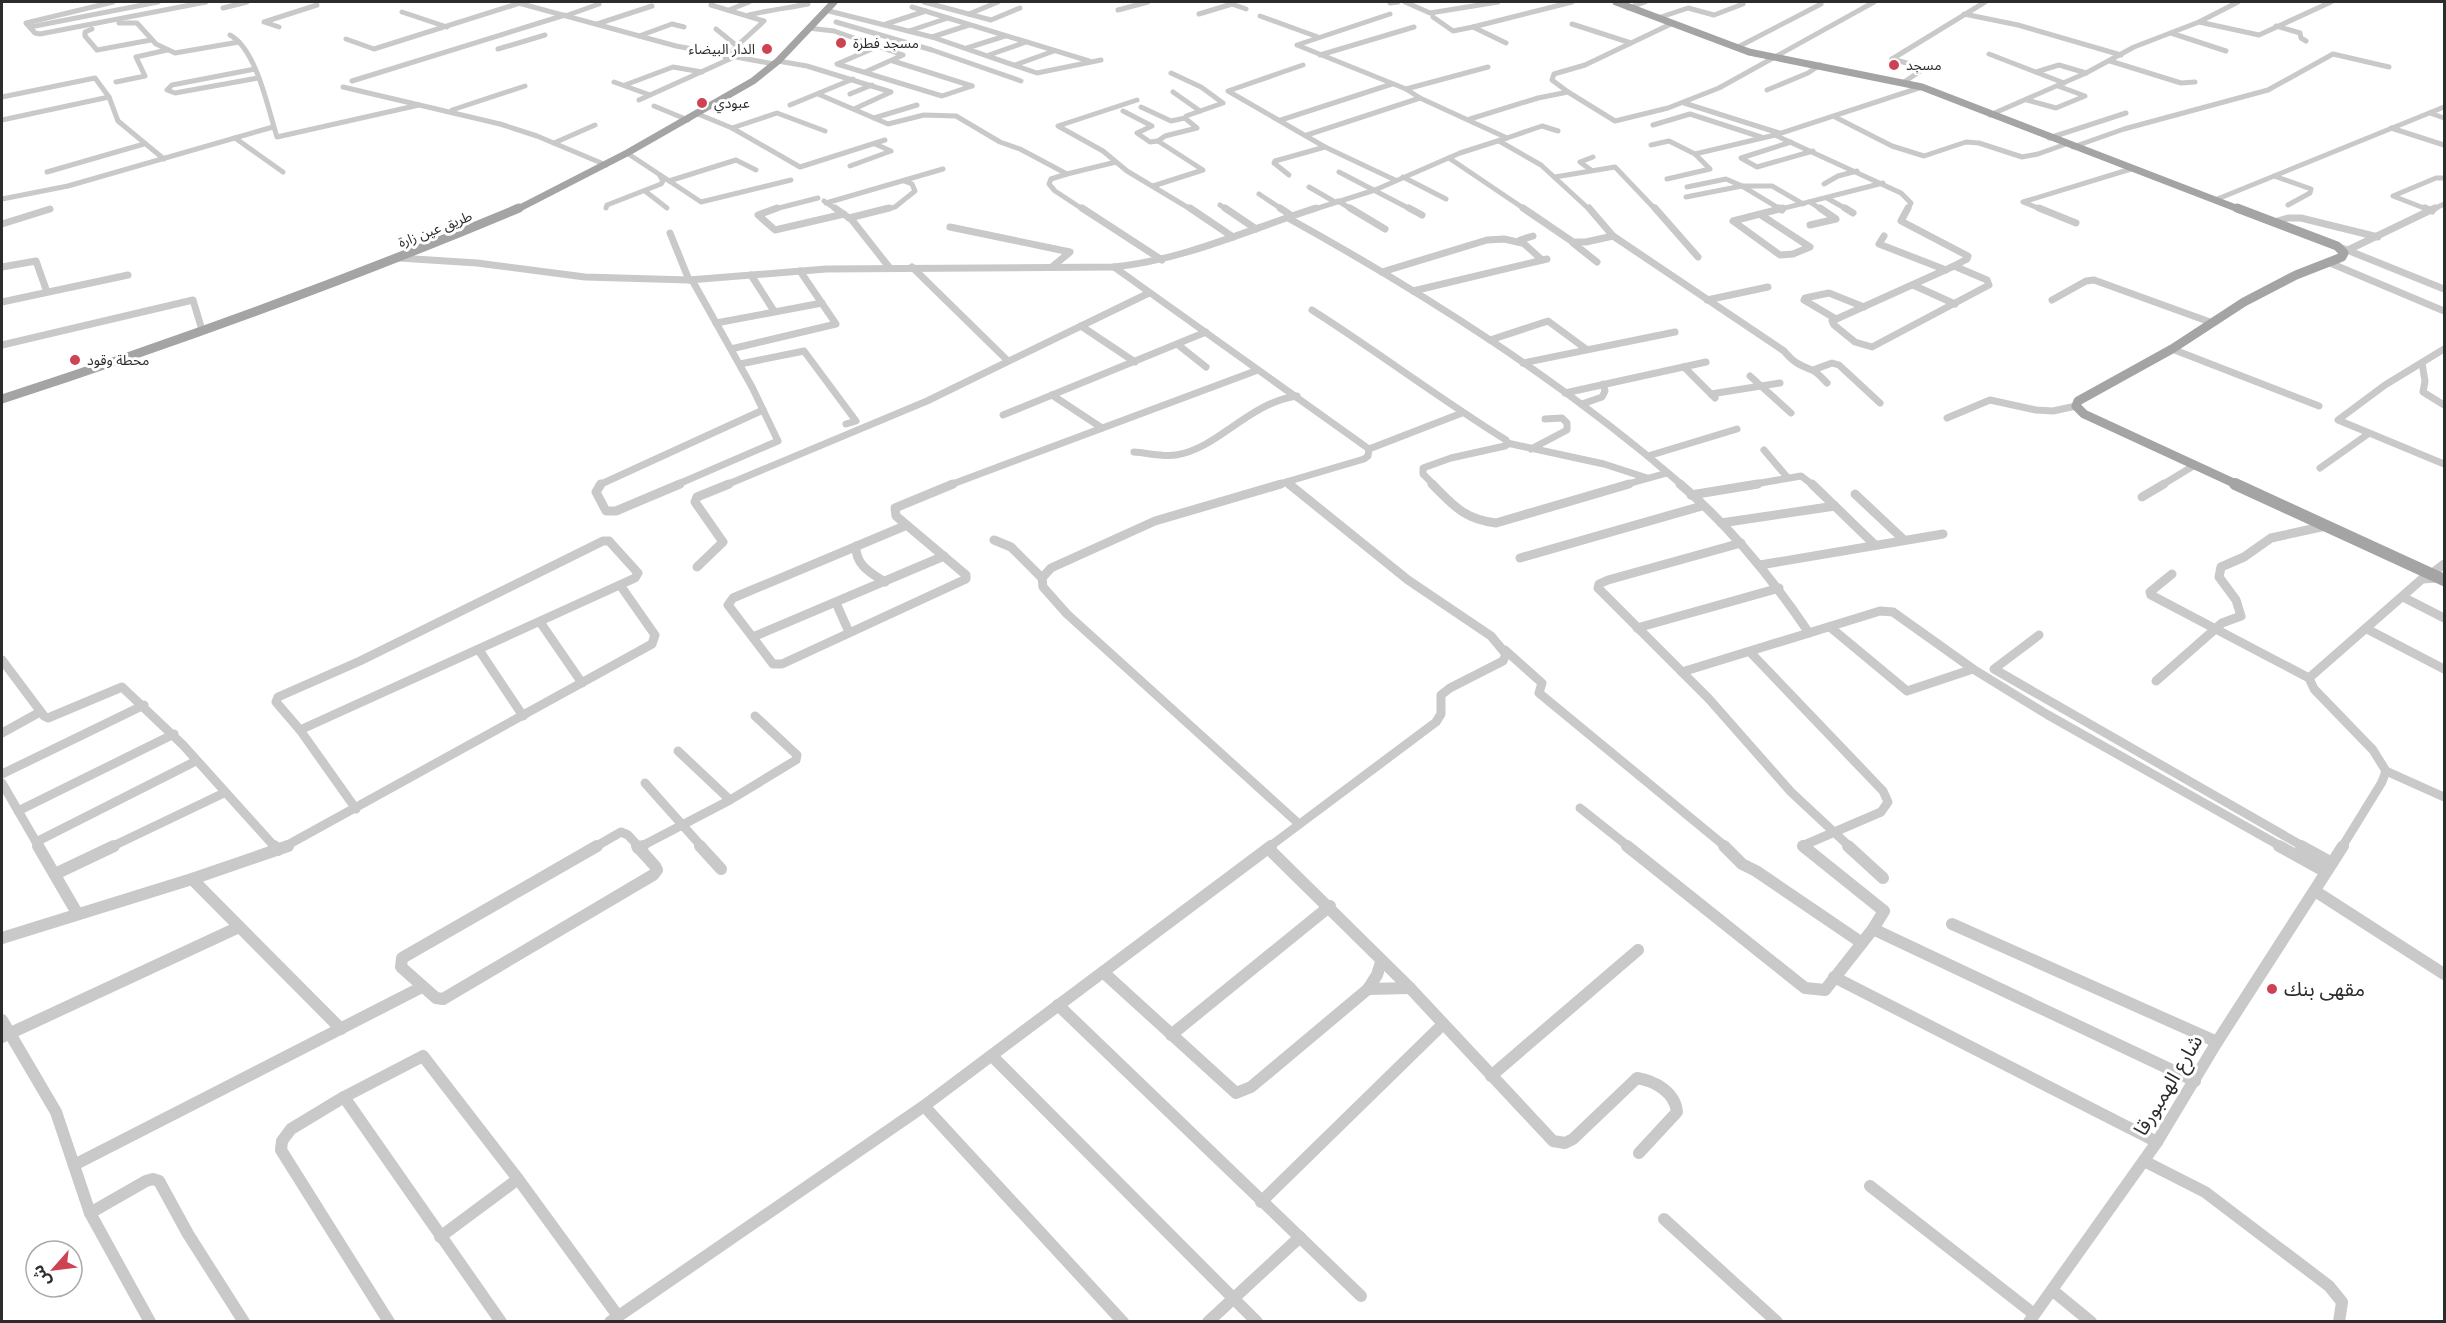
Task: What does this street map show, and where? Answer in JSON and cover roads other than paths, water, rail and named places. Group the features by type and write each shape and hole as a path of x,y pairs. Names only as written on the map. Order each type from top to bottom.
{"main road":[{"name":"طريق عين زارة","path":"2,399 110,364 399,258 490,222 606,165 753,81 776,63 834,2"},
{"path":"1616,2 1736,48 1774,58 1820,65 1922,87 2049,138 2337,246 2344,256 2296,275 2210,322 2172,349 2078,401 2076,406 2084,414 2434,578"}],"street":[{"path":"113,2 26,22 35,33 40,33 206,2"},
{"path":"121,2 135,14"},
{"path":"30,27 158,2"},
{"path":"223,8 247,2"},
{"path":"279,27 264,22 316,5 305,2"},
{"path":"346,39 374,49 521,2 639,36 729,58 807,66 872,85 891,94 854,109"},
{"path":"729,10 749,2"},
{"path":"747,16 780,7 790,8 808,4 805,2"},
{"path":"924,2 993,20 1020,8"},
{"path":"969,14 998,2"},
{"path":"1118,10 1148,2"},
{"path":"1225,2 1246,9"},
{"path":"1390,3 1398,2"},
{"path":"1405,2 1430,13 1498,2"},
{"path":"1433,17 1453,32 1572,2"},
{"path":"1628,8 1645,2"},
{"path":"1672,23 1585,65 1572,67 1552,77 1555,84 1617,121 1684,103 1719,88 1874,2"},
{"path":"1904,82 1925,68 1892,58 1984,2"},
{"path":"2199,22 2238,2"},
{"path":"1990,115 2199,22 2259,35 2331,2"},
{"path":"352,81 599,4"},
{"path":"945,7 952,4"},
{"path":"1199,14 1232,4"},
{"path":"1658,18 1688,8 1714,15 1743,4"},
{"path":"1736,48 1821,4"},
{"path":"639,100 729,58 737,46 764,21 711,5"},
{"path":"597,24 652,6"},
{"path":"912,7 1091,62"},
{"path":"825,10 932,37 1040,73 1101,60"},
{"path":"886,24 926,11"},
{"path":"402,12 447,27"},
{"path":"632,12 647,17"},
{"path":"1390,14 1297,45 1406,89 1420,98 1470,119 1507,138"},
{"path":"1964,14 2018,25 2121,55"},
{"path":"1260,16 1318,37"},
{"path":"909,31 948,18"},
{"path":"836,22 909,43 1021,81"},
{"path":"114,24 137,23 151,40 167,50 179,53 239,42"},
{"path":"639,36 672,24 684,27"},
{"path":"1572,24 1631,43"},
{"path":"932,37 969,25"},
{"path":"2276,26 2300,33 2301,38 2306,41"},
{"path":"1320,55 1414,27"},
{"path":"1473,27 1506,43"},
{"path":"808,28 829,30 903,55 865,72"},
{"path":"92,29 85,32 85,36 97,50 151,40"},
{"path":"716,29 737,46"},
{"path":"2171,33 2226,51"},
{"path":"230,35 239,42 252,61 275,136 285,136 421,105"},
{"path":"503,35 520,42"},
{"path":"498,49 545,35"},
{"path":"968,48 1005,36"},
{"path":"989,55 1027,42"},
{"path":"890,50 909,43"},
{"path":"879,46 837,63 942,96 973,87 893,61"},
{"path":"116,82 146,76 136,57 167,50"},
{"path":"1016,65 1054,51"},
{"path":"1835,117 1899,148 1921,156 1969,142 1980,143 1996,150 2024,157 2268,90 2335,53 2389,67"},
{"path":"1989,54 2036,72 2085,96 2056,108 2027,100"},
{"path":"2110,61 2183,84 2195,82"},
{"path":"1303,65 1228,91 1325,147 1395,180"},
{"path":"1767,90 1808,73 1820,65"},
{"path":"2036,72 2060,65 2085,73"},
{"path":"625,86 673,67 702,72"},
{"path":"1406,89 1488,67"},
{"path":"255,69 172,85 167,90 175,93 258,78"},
{"path":"1142,107 1170,121 1185,118 1223,103 1201,87 1171,73"},
{"path":"51,78 61,93"},
{"path":"2,97 94,78 108,97 118,121 164,159"},
{"path":"790,105 853,79"},
{"path":"614,82 650,95"},
{"path":"1281,120 1392,84"},
{"path":"850,94 872,85"},
{"path":"450,111 525,86"},
{"path":"344,87 501,124 606,165"},
{"path":"1695,154 1778,134 1922,87"},
{"path":"1173,92 1200,111"},
{"path":"1470,119 1538,98 1568,92"},
{"path":"818,94 889,124 924,115 956,116 996,141 1020,149 1067,174"},
{"path":"2,120 108,97"},
{"path":"1307,135 1420,98"},
{"path":"1137,100 1058,126 1103,151 1127,171 1233,237"},
{"path":"1684,103 1778,134 1901,193 1911,203 1901,221 1968,256 1967,259 1946,270 1831,323 1872,357"},
{"path":"874,118 916,105"},
{"path":"654,106 688,120"},
{"path":"2215,200 2445,107"},
{"path":"1123,111 1152,127 1137,133 1151,142 1197,128 1185,118"},
{"path":"2049,138 2126,112"},
{"path":"732,128 777,113 825,131"},
{"path":"2430,113 2445,117"},
{"path":"698,114 732,128 800,167 885,141"},
{"path":"1139,119 1156,114"},
{"path":"1653,125 1690,114 1761,137"},
{"path":"554,143 595,125"},
{"path":"399,258 477,263 585,277 691,280 800,271 889,267 1114,267 1161,260 1233,237 1375,190 1449,158 1542,126 1558,131"},
{"path":"2,199 68,186 273,127"},
{"path":"2391,128 2445,145"},
{"path":"235,138 283,172"},
{"path":"1153,186 1203,170 1158,141"},
{"path":"1500,141 1541,165 1586,206 1612,236 1784,351 1793,362 1805,369 1813,370 1832,363 1839,365 1880,403"},
{"path":"1651,145 1669,141 1695,154 1710,169 1667,180"},
{"path":"1791,142 1741,158 1752,165 1759,166 1813,151"},
{"path":"47,172 144,144"},
{"path":"834,157 852,167 891,151 875,144"},
{"path":"1289,175 1274,163 1275,160 1325,147"},
{"path":"627,153 703,202 791,180"},
{"path":"1591,170 1580,162 1593,157"},
{"path":"1449,158 1573,242 1597,262"},
{"path":"669,182 733,160 739,160 756,170"},
{"path":"1116,162 1051,179 1048,184 1055,192 1161,260"},
{"path":"1555,177 1612,166 1618,169 1698,257"},
{"path":"826,203 943,169"},
{"path":"2076,223 2023,202 2132,169"},
{"path":"1824,184 1838,176 1857,171"},
{"path":"1339,172 1422,216"},
{"path":"606,208 607,205 662,183 660,176"},
{"path":"2274,176 2311,189 2310,193 2288,205"},
{"path":"1403,177 1446,200"},
{"path":"2432,211 2393,196 2436,178 2445,178"},
{"path":"1687,186 1726,179 1782,210"},
{"path":"818,198 758,215 775,230 895,207 915,191 912,184 903,181"},
{"path":"1761,215 1810,247 1793,254 1780,255 1733,222 1882,183"},
{"path":"1686,197 1742,186 1772,186 1803,204"},
{"path":"1309,187 1385,230"},
{"path":"645,191 668,208"},
{"path":"811,193 846,216 889,267"},
{"path":"1259,194 1290,217 1490,339 1582,404 1648,456 1741,543 1779,588 1809,633"},
{"path":"1827,198 1853,213"},
{"path":"1810,202 1836,219 1810,225"},
{"path":"2348,250 2445,204"},
{"path":"1220,205 1256,229"},
{"path":"2,224 50,209"},
{"path":"2274,222 2288,218 2301,218 2378,237"},
{"path":"951,227 1071,252 1052,267"},
{"path":"670,233 691,280 740,364 779,439 776,443 616,511 606,511 596,492 600,484 763,410"},
{"path":"1522,243 1521,239 1533,236"},
{"path":"1573,242 1586,242 1612,236"},
{"path":"1884,236 1879,244 1946,270"},
{"path":"1382,272 1487,240 1504,239 1522,243 1545,260 1413,291"},
{"path":"2337,246 2445,290"},
{"path":"2,267 36,261 47,292"},
{"path":"2330,262 2445,311"},
{"path":"1859,346 1872,347 1990,283 1954,266"},
{"path":"912,267 1008,362"},
{"path":"1114,267 1369,449"},
{"path":"731,349 836,324 800,271"},
{"path":"2,302 128,275"},
{"path":"752,275 774,311"},
{"path":"2052,300 2085,281 2094,280 2210,322"},
{"path":"1912,285 1955,304"},
{"path":"1707,300 1768,287"},
{"path":"1836,319 1809,305 1804,300 1805,298 1820,292 1829,292 1864,307"},
{"path":"697,567 723,542 695,502 697,497 863,429 1149,293"},
{"path":"2,345 193,300 202,330"},
{"path":"716,323 822,303"},
{"path":"1312,310 1391,361 1462,413 1501,435 1507,443 1604,464 1650,478"},
{"path":"1490,339 1546,321 1586,349"},
{"path":"1081,326 1135,362"},
{"path":"1003,415 1206,332"},
{"path":"1523,363 1675,332"},
{"path":"1177,344 1206,367"},
{"path":"2172,349 2319,406"},
{"path":"2445,349 2338,419 2368,434 2445,464"},
{"path":"740,364 804,351 856,421 846,424"},
{"path":"1565,393 1706,362"},
{"path":"2421,363 2423,392 2445,405"},
{"path":"1684,367 1714,397 1780,383"},
{"path":"907,525 733,597 728,601 731,611 773,664 777,664 966,579 966,575 944,556 907,525 896,516 895,508 957,482 1258,370"},
{"path":"1813,370 1827,383"},
{"path":"1750,376 1791,413"},
{"path":"1582,404 1602,397 1605,391 1603,384"},
{"path":"1052,395 1102,428"},
{"path":"1134,452 1180,454 1234,426 1268,404 1297,396"},
{"path":"1947,418 1990,400 2003,400 2036,410 2053,411 2076,406"},
{"path":"1369,449 1462,413"},
{"path":"1531,449 1567,430 1567,423 1562,418 1545,419"},
{"path":"1648,456 1737,429"},
{"path":"2320,468 2368,434"},
{"path":"1507,443 1499,448 1425,466 1422,472 1460,512 1487,523 1496,523 1527,512 1667,473"},
{"path":"1042,578 1051,568 1130,531 1202,506 1364,459 1368,456 1369,449"},
{"path":"1764,450 1787,477"},
{"path":"2142,497 2195,465"},
{"path":"1691,495 1801,476 1806,478 1875,545"},
{"path":"1287,482 1408,580 1470,620 1542,683 1539,693 1720,841 1742,864 1756,871 1862,943"},
{"path":"1855,494 1904,540"},
{"path":"1520,558 1702,506"},
{"path":"1721,523 1835,506"},
{"path":"2156,681 2177,660 2216,632 2219,626 2238,619 2242,612 2234,596 2219,577 2221,567 2244,557 2271,538 2326,526"},
{"path":"1760,565 1943,534"},
{"path":"994,540 1011,547 1042,578 1043,587 1067,614 1299,824"},
{"path":"300,730 620,585 635,578 639,573 609,541 603,541 360,661 278,697 276,702 300,730 356,809"},
{"path":"1741,543 1599,584 1598,588 1682,672 1791,792 1883,878"},
{"path":"856,546 855,553 858,560 885,582"},
{"path":"753,637 944,556"},
{"path":"2309,678 2403,597 2434,578 2445,564"},
{"path":"2172,574 2150,592 2151,595 2216,632 2309,678 2314,689 2373,750 2386,771 2445,797"},
{"path":"2,938 278,850 582,683 654,640 655,635 620,585"},
{"path":"1637,628 1779,588"},
{"path":"2403,597 2445,618"},
{"path":"836,603 849,632"},
{"path":"1682,672 1880,611 1893,612 1973,669 2048,715 2329,867"},
{"path":"540,622 582,683"},
{"path":"1830,627 1904,690 1910,691 1973,669"},
{"path":"2367,628 2445,669"},
{"path":"2039,635 1994,669 2329,867"},
{"path":"479,650 523,716"},
{"path":"389,1322 281,1150 282,1141 291,1129 344,1097 423,1056 518,1179 614,1319 924,1106 1269,849 1436,722 1441,714 1441,695 1503,661 1505,650"},
{"path":"1580,808 1806,988 1825,990 1873,929 1884,911 1802,846 1881,812 1888,802 1883,791 1750,652"},
{"path":"2,660 44,716 54,717 122,687 174,734 224,793 278,850"},
{"path":"2,774 144,705"},
{"path":"2,734 40,712"},
{"path":"638,848 730,800 797,758 797,755 755,716"},
{"path":"18,811 174,734"},
{"path":"678,751 730,800"},
{"path":"36,842 196,761"},
{"name":"شارع الهمبورقا","path":"2032,1318 2157,1142 2217,1042 2315,891 2382,782 2386,771"},
{"path":"2,783 77,913"},
{"path":"645,783 721,869"},
{"path":"55,874 224,793"},
{"path":"626,833 657,870 653,875 443,999 436,998 422,987 401,967 402,958 614,835 626,833"},
{"path":"1269,849 1330,906 1382,962 1410,988 1542,1131 1559,1143 1572,1139 1637,1078 1650,1082 1674,1100 1677,1112 1639,1154"},
{"path":"192,879 341,1029"},
{"path":"2315,891 2445,974"},
{"path":"1171,1035 1330,906"},
{"path":"1952,924 2217,1042"},
{"path":"5,1035 239,927"},
{"path":"1873,929 2195,1081"},
{"path":"1491,1076 1638,950"},
{"path":"1103,972 1236,1093 1251,1087 1368,989 1382,962"},
{"path":"1834,977 2157,1142"},
{"path":"74,1165 422,987"},
{"path":"1368,989 1410,988"},
{"path":"1058,1005 1361,1296"},
{"path":"2,1020 5,1035 56,1112 90,1213 150,1322"},
{"path":"1261,1202 1438,1029"},
{"path":"992,1056 1257,1322"},
{"path":"344,1097 501,1322"},
{"path":"924,1106 1123,1322"},
{"path":"2144,1161 2205,1192 2329,1286 2343,1299 2344,1306 2339,1322"},
{"path":"90,1213 146,1181 153,1179 159,1181 188,1234 244,1322"},
{"path":"440,1237 518,1179"},
{"path":"1870,1186 2032,1318"},
{"path":"1664,1219 1777,1322"},
{"path":"1208,1322 1300,1238"},
{"path":"2052,1290 2091,1322"}],"place":[{"name":"مسجد فطرة","path":"841,43"},
{"name":"الدار البيضاء","path":"767,49"},
{"name":"مسجد","path":"1894,65"},
{"name":"عبودي","path":"702,103"},
{"name":"محطة وقود","path":"75,360"},
{"name":"مقهى بنك","path":"2272,989"}]}
